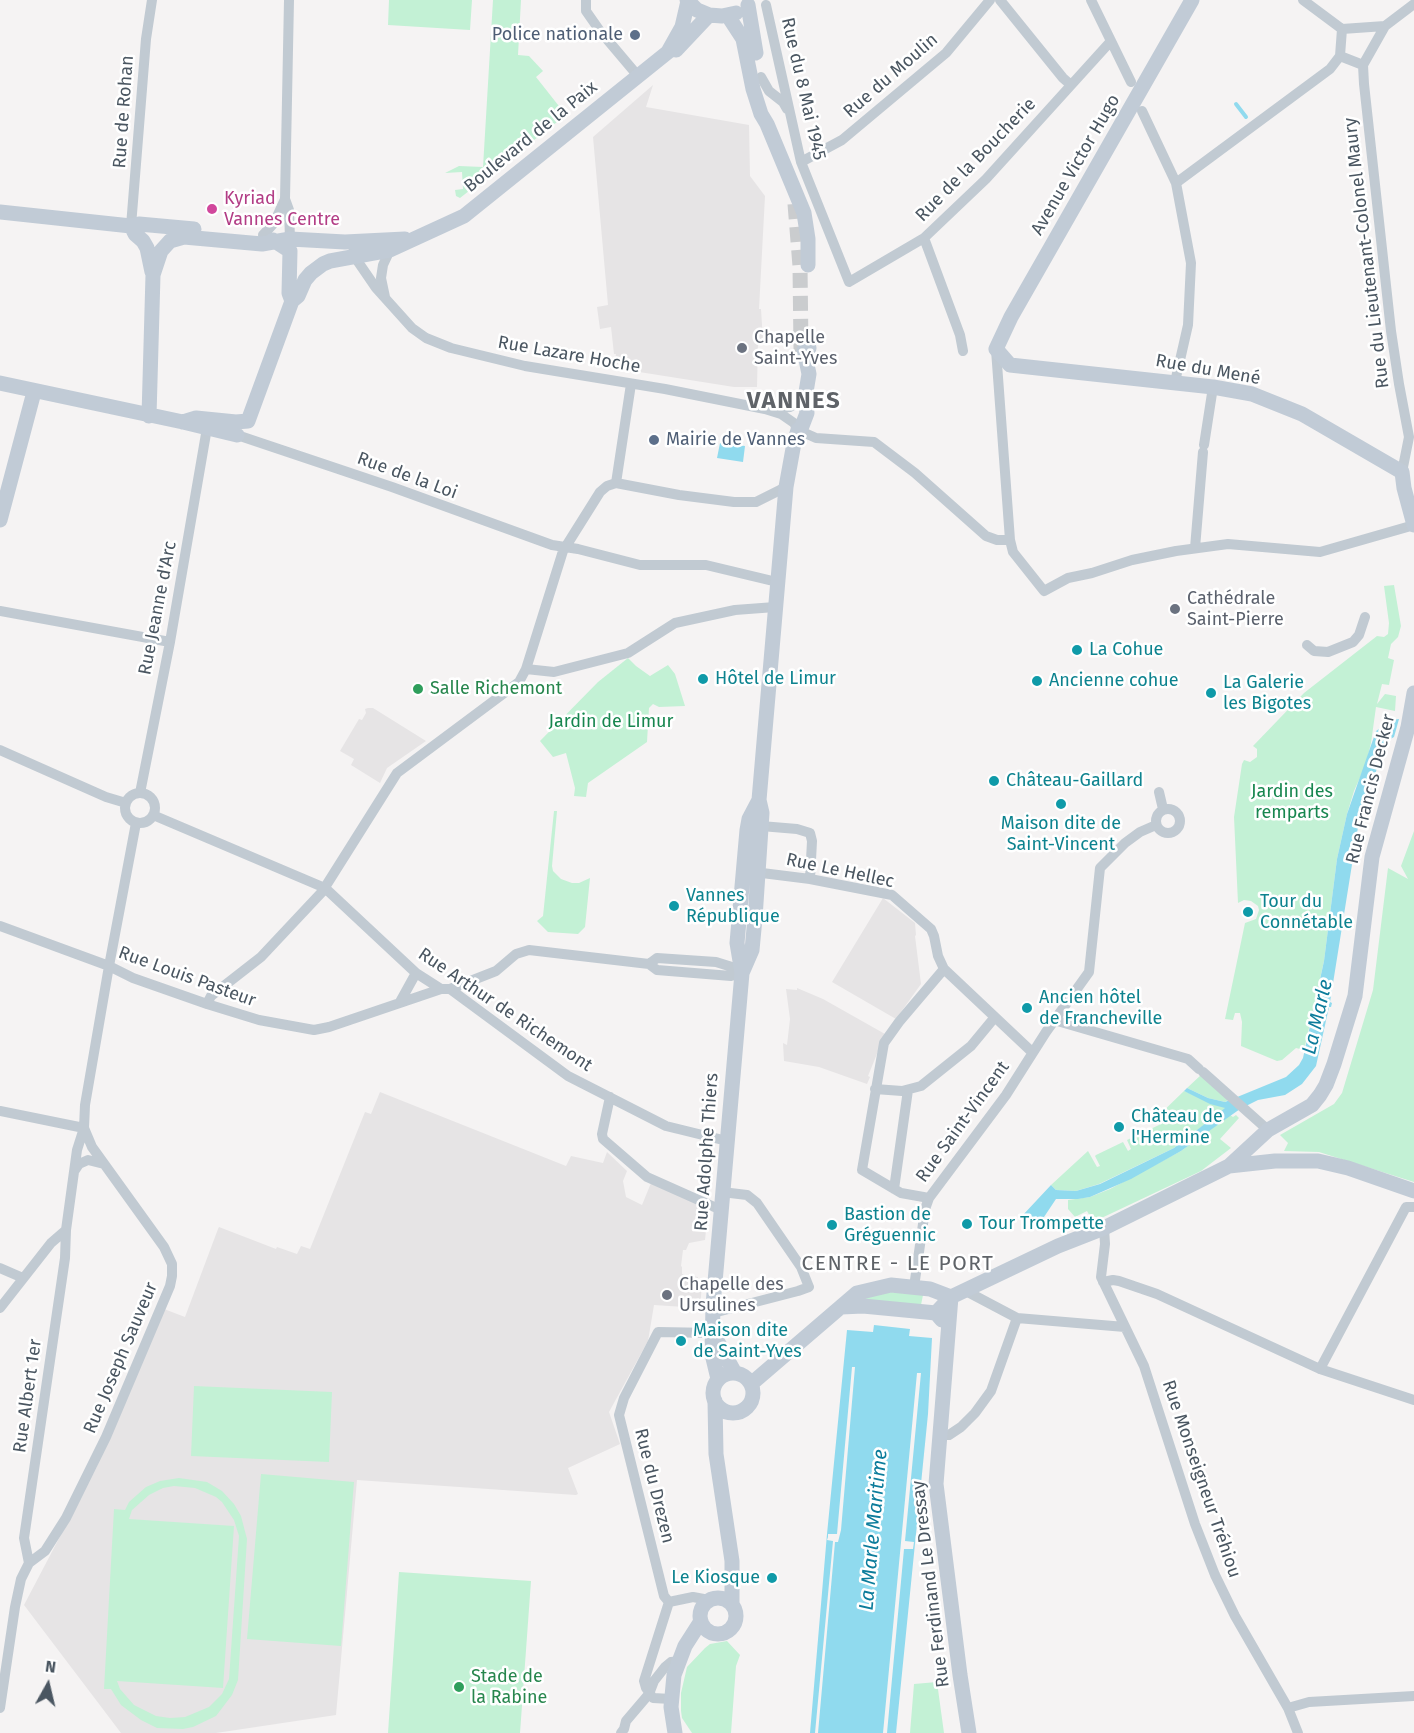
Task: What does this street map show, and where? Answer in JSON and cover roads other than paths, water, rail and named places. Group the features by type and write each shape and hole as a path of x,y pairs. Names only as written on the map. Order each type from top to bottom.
{"main road":[{"path":"688,0 697,10 709,15 728,16 755,3 760,87 767,124"},
{"name":"Boulevard de la Paix","path":"292,301 298,296 307,276 317,267 330,261 390,250 464,216 668,52 681,27 688,0"},
{"name":"Avenue Victor Hugo","path":"996,349 1011,317 1192,0"},
{"name":"Boulevard de la Paix","path":"668,52 676,50 709,15"},
{"path":"728,16 743,39 753,89 761,114 807,225 808,265"},
{"path":"0,212 131,226 139,224 263,235 286,244 289,293 292,301 248,421 196,418 183,422"},
{"path":"131,226 147,248 153,275 149,416"},
{"name":"Boulevard de la Paix","path":"153,275 161,251 170,241 179,237 262,244 411,239"},
{"path":"798,430 807,413 805,398 809,374 807,349"},
{"name":"Rue du Mené","path":"996,349 1010,365 1175,382 1252,394 1302,414 1408,469"},
{"path":"0,384 237,435"},
{"path":"0,520 34,392"},
{"name":"Rue Adolphe Thiers","path":"718,1379 712,1354 713,1314 726,1141 742,973 752,950 752,871 761,826 762,813 759,800 782,525 786,487 798,430"},
{"path":"1408,469 1404,488 1414,525"},
{"name":"Rue Francis Decker","path":"1229,1166 1268,1130 1312,1105 1326,1085 1355,996 1372,856 1408,727 1414,693"},
{"name":"Rue Adolphe Thiers","path":"752,871 745,851 749,819 759,800"},
{"path":"936,1313 958,1293 1058,1246 1104,1228 1229,1166 1275,1161 1318,1161 1348,1168 1414,1191"},
{"path":"751,1384 857,1293 891,1285 958,1293"},
{"name":"Rue Ferdinand Le Dressay","path":"958,1293 949,1328 936,1484 969,1733"},
{"path":"842,1307 863,1306 936,1313 949,1328"},
{"path":"713,1333 735,1373"},
{"path":"715,1401 723,1410 735,1412 746,1408 752,1397 751,1384 744,1376 729,1373 718,1379 713,1390 716,1454 733,1572 732,1604"},
{"path":"716,1438 735,1412"},
{"path":"675,1733 671,1699 674,1675 685,1646 701,1621 701,1609 712,1599 723,1578 729,1542"},
{"path":"682,1658 716,1634 730,1631 734,1625 736,1611 732,1604 728,1601 712,1599"},
{"path":"701,1621 710,1632 716,1634"}],"street":[{"name":"Rue de Rohan","path":"131,226 146,39 152,0"},
{"path":"286,244 289,210 285,199 290,0"},
{"path":"586,0 586,11 600,32 638,76"},
{"name":"Rue du Moulin","path":"801,162 842,140 946,53 990,0"},
{"path":"1000,0 1071,86"},
{"path":"1092,0 1131,82"},
{"path":"1304,0 1342,29 1384,26"},
{"name":"Rue du 8 Mai 1945","path":"755,3 789,114 801,162 849,282"},
{"path":"1340,56 1363,65 1384,26 1414,4"},
{"path":"1176,183 1330,69 1340,56 1342,29"},
{"name":"Rue de la Boucherie","path":"849,282 924,238 986,179 1111,41"},
{"name":"Rue du Lieutenant-Colonel Maury","path":"1363,65 1391,332 1409,437 1408,469"},
{"path":"761,77 769,92 783,102 789,114"},
{"path":"1142,111 1176,183 1191,263 1188,325 1175,382"},
{"path":"263,235 274,222 285,199"},
{"path":"924,238 960,335 963,351"},
{"name":"Rue Lazare Hoche","path":"345,242 376,288 418,333 451,348 525,366 765,409 780,414 794,423 798,430"},
{"path":"385,297 381,278 383,265 390,250"},
{"path":"996,349 1010,540 1013,552 1044,591 1068,578 1132,560 1195,548 1228,544 1320,552 1414,525"},
{"path":"616,483 631,384"},
{"path":"1195,548 1203,448 1213,387"},
{"name":"Rue Lazare Hoche","path":"765,409 789,407 805,398"},
{"name":"Rue Jeanne d'Arc","path":"140,793 170,642 207,429"},
{"path":"798,430 816,438 874,442 915,473 987,536 997,540 1010,540"},
{"name":"Rue de la Loi","path":"237,435 392,487 552,545 567,546 640,565 706,565 777,582"},
{"path":"207,1004 211,996 261,957 325,888 397,773 519,682 526,669 561,559 600,492 616,483 679,495 734,502 756,502 786,487"},
{"path":"526,669 554,672 628,653 675,623 735,610 776,607"},
{"path":"0,611 170,642"},
{"path":"1307,645 1314,651 1328,652 1353,642 1359,635 1365,617"},
{"path":"0,750 126,804"},
{"path":"1159,792 1163,809"},
{"path":"140,793 147,795 153,801 155,808 148,821 136,823 128,818 125,808 130,797 140,793"},
{"path":"1163,809 1174,811 1179,817 1180,824 1175,831 1168,833 1161,831 1156,825 1156,818 1163,809"},
{"name":"Rue Arthur de Richemont","path":"153,815 325,888 416,973 445,989 568,1076 666,1126 726,1141"},
{"path":"0,1111 84,1128 85,1105 136,823"},
{"name":"Rue Saint-Vincent","path":"914,1287 924,1215 929,1198 1006,1095 1032,1052 1089,972 1100,868 1125,843 1140,832 1156,825"},
{"path":"761,826 806,830 810,833 812,841 810,879"},
{"name":"Rue Le Hellec","path":"752,871 810,879 892,895 927,924 934,936 938,956 944,969"},
{"name":"Rue Louis Pasteur","path":"0,926 207,1004 259,1020 314,1030 329,1028 496,971 520,952 529,950 649,964 657,970 731,976 742,973"},
{"path":"929,1198 894,1190 861,1170 884,1043 944,969 1032,1052"},
{"path":"400,1002 416,973"},
{"path":"875,1089 908,1090 921,1086 970,1046 991,1013"},
{"path":"1054,1020 1188,1059 1268,1130"},
{"path":"894,1190 908,1090"},
{"path":"610,1098 602,1134 603,1139 647,1177 721,1210"},
{"name":"Rue Joseph Sauveur","path":"29,1563 45,1551 66,1518 106,1437 171,1286 172,1264 165,1247 104,1164 88,1140 84,1128"},
{"name":"Rue Albert 1er","path":"0,1708 2,1674 18,1592 29,1563 24,1538 79,1139 84,1128"},
{"path":"75,1170 88,1160 104,1164"},
{"path":"713,1314 798,1292 809,1287 801,1267 757,1203 747,1195 722,1192"},
{"path":"1320,1369 1372,1271 1411,1207"},
{"name":"Rue Monseigneur Tréhiou","path":"1104,1228 1105,1244 1101,1271 1103,1282 1144,1366 1195,1524 1215,1575 1235,1616 1288,1708 1299,1733"},
{"path":"0,1308 44,1251 66,1230"},
{"path":"0,1268 23,1278"},
{"path":"1103,1282 1119,1281 1157,1294 1320,1369 1414,1400"},
{"path":"958,1293 1017,1318 1125,1327"},
{"path":"940,1435 949,1436 961,1427 991,1391 1017,1318"},
{"name":"Rue du Drezen","path":"669,1602 664,1596 620,1415 624,1398 658,1332 713,1333"},
{"path":"671,1699 653,1698 645,1686 645,1676 669,1602 693,1597 712,1599"},
{"path":"621,1733 626,1721 649,1694 654,1681 664,1667 682,1658"},
{"path":"1288,1708 1309,1702 1414,1696"}],"water":[{"path":"720,443 745,446 743,462 717,458"},
{"name":"La Marle","path":"1399,719 1394,737 1385,742 1358,827 1330,1002 1332,1003 1329,1007 1316,1066 1302,1084 1285,1095 1258,1100 1240,1109 1181,1151 1131,1179 1090,1197 1056,1199 1036,1229 1028,1221 1025,1222 1022,1216 1051,1185 1056,1190 1076,1191 1100,1184 1174,1148 1225,1108 1210,1104 1184,1091 1187,1088 1208,1098 1225,1102 1286,1077 1299,1065 1303,1058 1324,961 1337,859 1347,814 1376,731 1392,720"},
{"name":"La Marle Maritime","path":"874,1325 910,1329 909,1336 932,1338 928,1414 896,1733 810,1733 847,1330 873,1332"}],"waterway":[{"path":"1236,104 1246,117"}],"tunnel":[{"path":"795,204 800,266 801,348 804,350"}],"place":[{"name":"Police nationale","path":"635,35"},
{"name":"Kyriad Vannes Centre","path":"212,209"},
{"name":"Chapelle Saint-Yves","path":"742,348"},
{"name":"Mairie de Vannes","path":"654,440"},
{"name":"Cathédrale Saint-Pierre","path":"1175,609"},
{"name":"La Cohue","path":"1077,650"},
{"name":"Hôtel de Limur","path":"703,679"},
{"name":"Ancienne cohue","path":"1037,681"},
{"name":"Salle Richemont","path":"418,689"},
{"name":"La Galerie les Bigotes","path":"1211,693"},
{"name":"Château-Gaillard","path":"994,781"},
{"name":"Maison dite de Saint-Vincent","path":"1061,804"},
{"name":"Vannes République","path":"674,906"},
{"name":"Tour du Connétable","path":"1248,912"},
{"name":"Ancien hôtel de Francheville","path":"1027,1008"},
{"name":"Château de l'Hermine","path":"1119,1127"},
{"name":"Tour Trompette","path":"967,1224"},
{"name":"Bastion de Gréguennic","path":"832,1225"},
{"name":"Chapelle des Ursulines","path":"667,1295"},
{"name":"Maison dite de Saint-Yves","path":"681,1341"},
{"name":"Le Kiosque","path":"772,1578"},
{"name":"Stade de la Rabine","path":"459,1687"}],"district":[{"name":"VANNES","path":"794,401"},
{"name":"CENTRE - LE PORT","path":"898,1264"}],"park label":[{"name":"Jardin de Limur","path":"611,722"},
{"name":"Jardin des remparts","path":"1292,802"}]}
